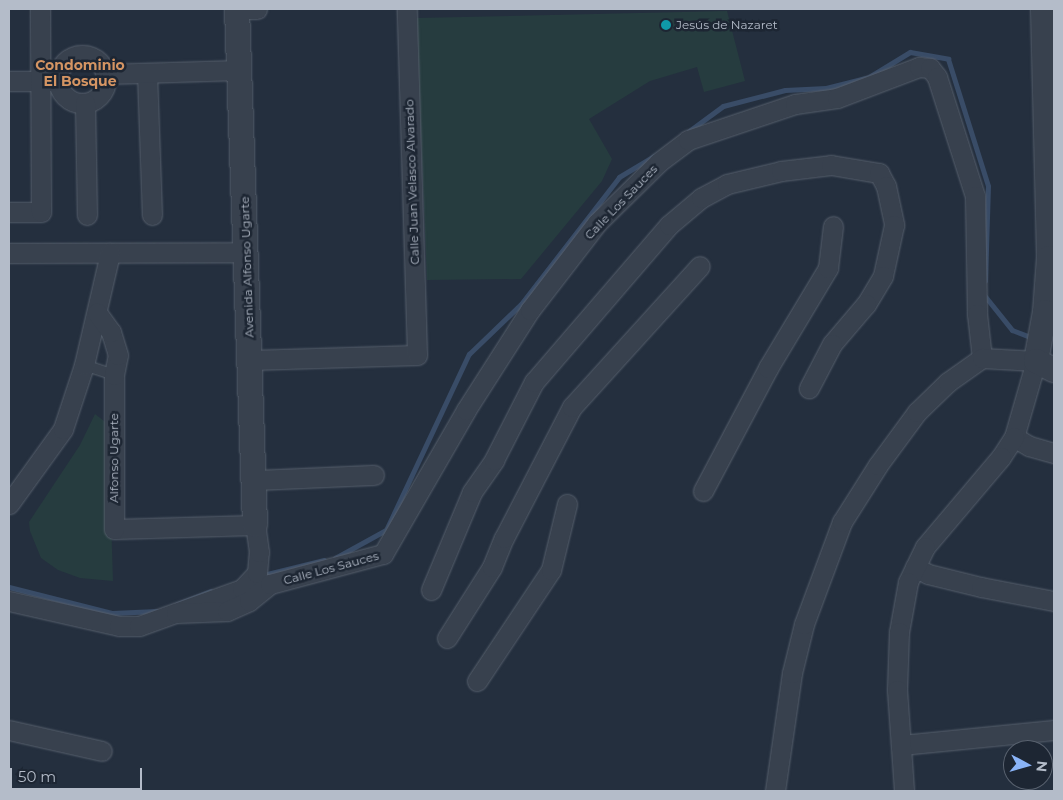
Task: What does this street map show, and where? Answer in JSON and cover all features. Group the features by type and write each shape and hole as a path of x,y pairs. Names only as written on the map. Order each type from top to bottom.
{"street":[{"path":"9,212 41,212 49,81 40,9"},
{"path":"237,9 257,9"},
{"name":"Avenida Alfonso Ugarte","path":"237,9 255,524"},
{"name":"Calle Juan Velasco Alvarado","path":"250,360 417,355 407,9"},
{"path":"904,791 897,690 899,632 908,582 925,547 1002,457 1014,437 1045,365 1045,312 1051,197 1043,9"},
{"path":"9,81 49,81 70,100 85,103 99,96 106,74 98,60 83,54 75,55 62,65 49,81"},
{"name":"Calle Los Sauces","path":"176,613 227,611 249,602 270,584 383,554 466,410 530,310 597,224 660,162 688,140 795,104 837,98 919,67 930,68 937,77 975,196 977,314 982,358"},
{"path":"106,74 239,70"},
{"path":"147,73 152,215"},
{"path":"85,103 87,215"},
{"path":"431,590 472,492 494,460 534,382 669,225 701,198 727,184 781,171 831,165 879,173 886,186 894,225 883,276 866,304 832,344 809,388"},
{"path":"703,492 768,368 828,268 833,226"},
{"path":"9,253 246,252"},
{"path":"9,504 63,429 84,365 110,253"},
{"path":"447,638 492,567 504,538 572,407 700,266"},
{"name":"Alfonso Ugarte","path":"97,313 111,332 118,355 114,375 114,529 255,524"},
{"path":"775,791 792,673 804,624 842,522 878,465 917,412 948,382 982,358 1045,365"},
{"path":"1014,437 1029,446 1054,453"},
{"path":"254,480 374,475"},
{"path":"477,681 551,570 567,504"},
{"path":"9,601 119,626 139,626 242,589 257,573 259,552 255,524"},
{"path":"915,567 928,574 981,587 1054,601"},
{"path":"9,730 102,751"},
{"path":"901,745 1054,730"}],"lane":[{"path":"84,365 114,375"}],"green space":[{"path":"727,11 745,81 704,92 697,67 650,81 589,119 612,159 602,181 521,279 427,280 416,18"},
{"path":"95,414 108,424 113,581 80,578 58,570 41,558 30,531 29,522 80,445"}],"waterway":[{"path":"689,131 723,106 785,90 826,88 869,77 910,52 948,59 988,186 985,281"},
{"path":"335,558 386,530 469,354 521,304 619,177 654,156"},
{"path":"984,295 1012,330 1033,338"},
{"path":"259,576 324,560"},
{"path":"9,587 112,613 157,611"},
{"path":"177,604 211,591"}],"place":[{"name":"Jesús de Nazaret","path":"666,25"}],"district":[{"name":"Condominio El Bosque","path":"80,74"}]}
